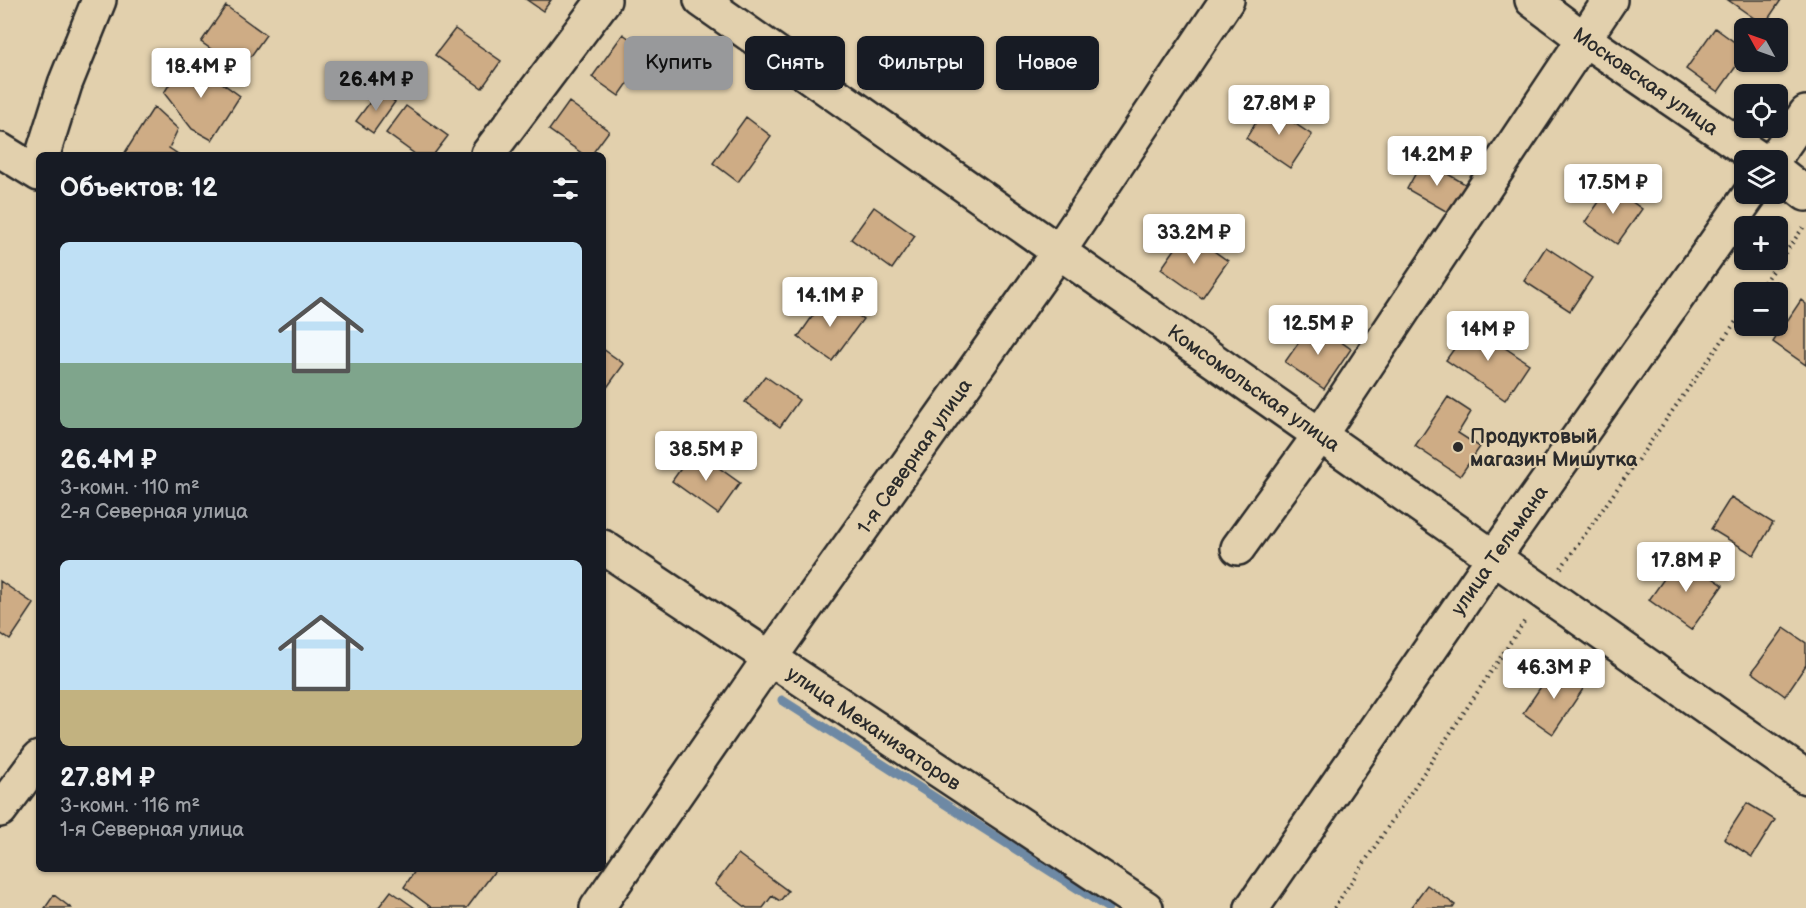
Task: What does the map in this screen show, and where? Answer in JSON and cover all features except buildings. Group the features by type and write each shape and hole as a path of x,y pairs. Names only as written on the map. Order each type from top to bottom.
{"street":[{"path":"44,152 65,84 99,0"},
{"path":"490,152 604,0"},
{"name":"Комсомольская улица","path":"700,0 1806,777"},
{"name":"1-я Северная улица","path":"597,908 770,658 1059,251 1227,0"},
{"name":"Московская улица","path":"1532,0 1584,39 1746,150"},
{"path":"1238,548 1320,435 1610,0"},
{"path":"1780,150 1806,112"},
{"path":"0,150 36,166"},
{"path":"1788,180 1806,194"},
{"name":"улица Тельмана","path":"1252,908 1494,557 1743,204"},
{"name":"улица Механизаторов","path":"606,549 1146,908"},
{"path":"0,810 36,762"}],"path":[{"path":"1764,282 1806,223"}],"waterway":[{"path":"782,700 1108,908"}],"place":[{"name":"Продуктовый магазин Мишутка","path":"1458,447"}]}
